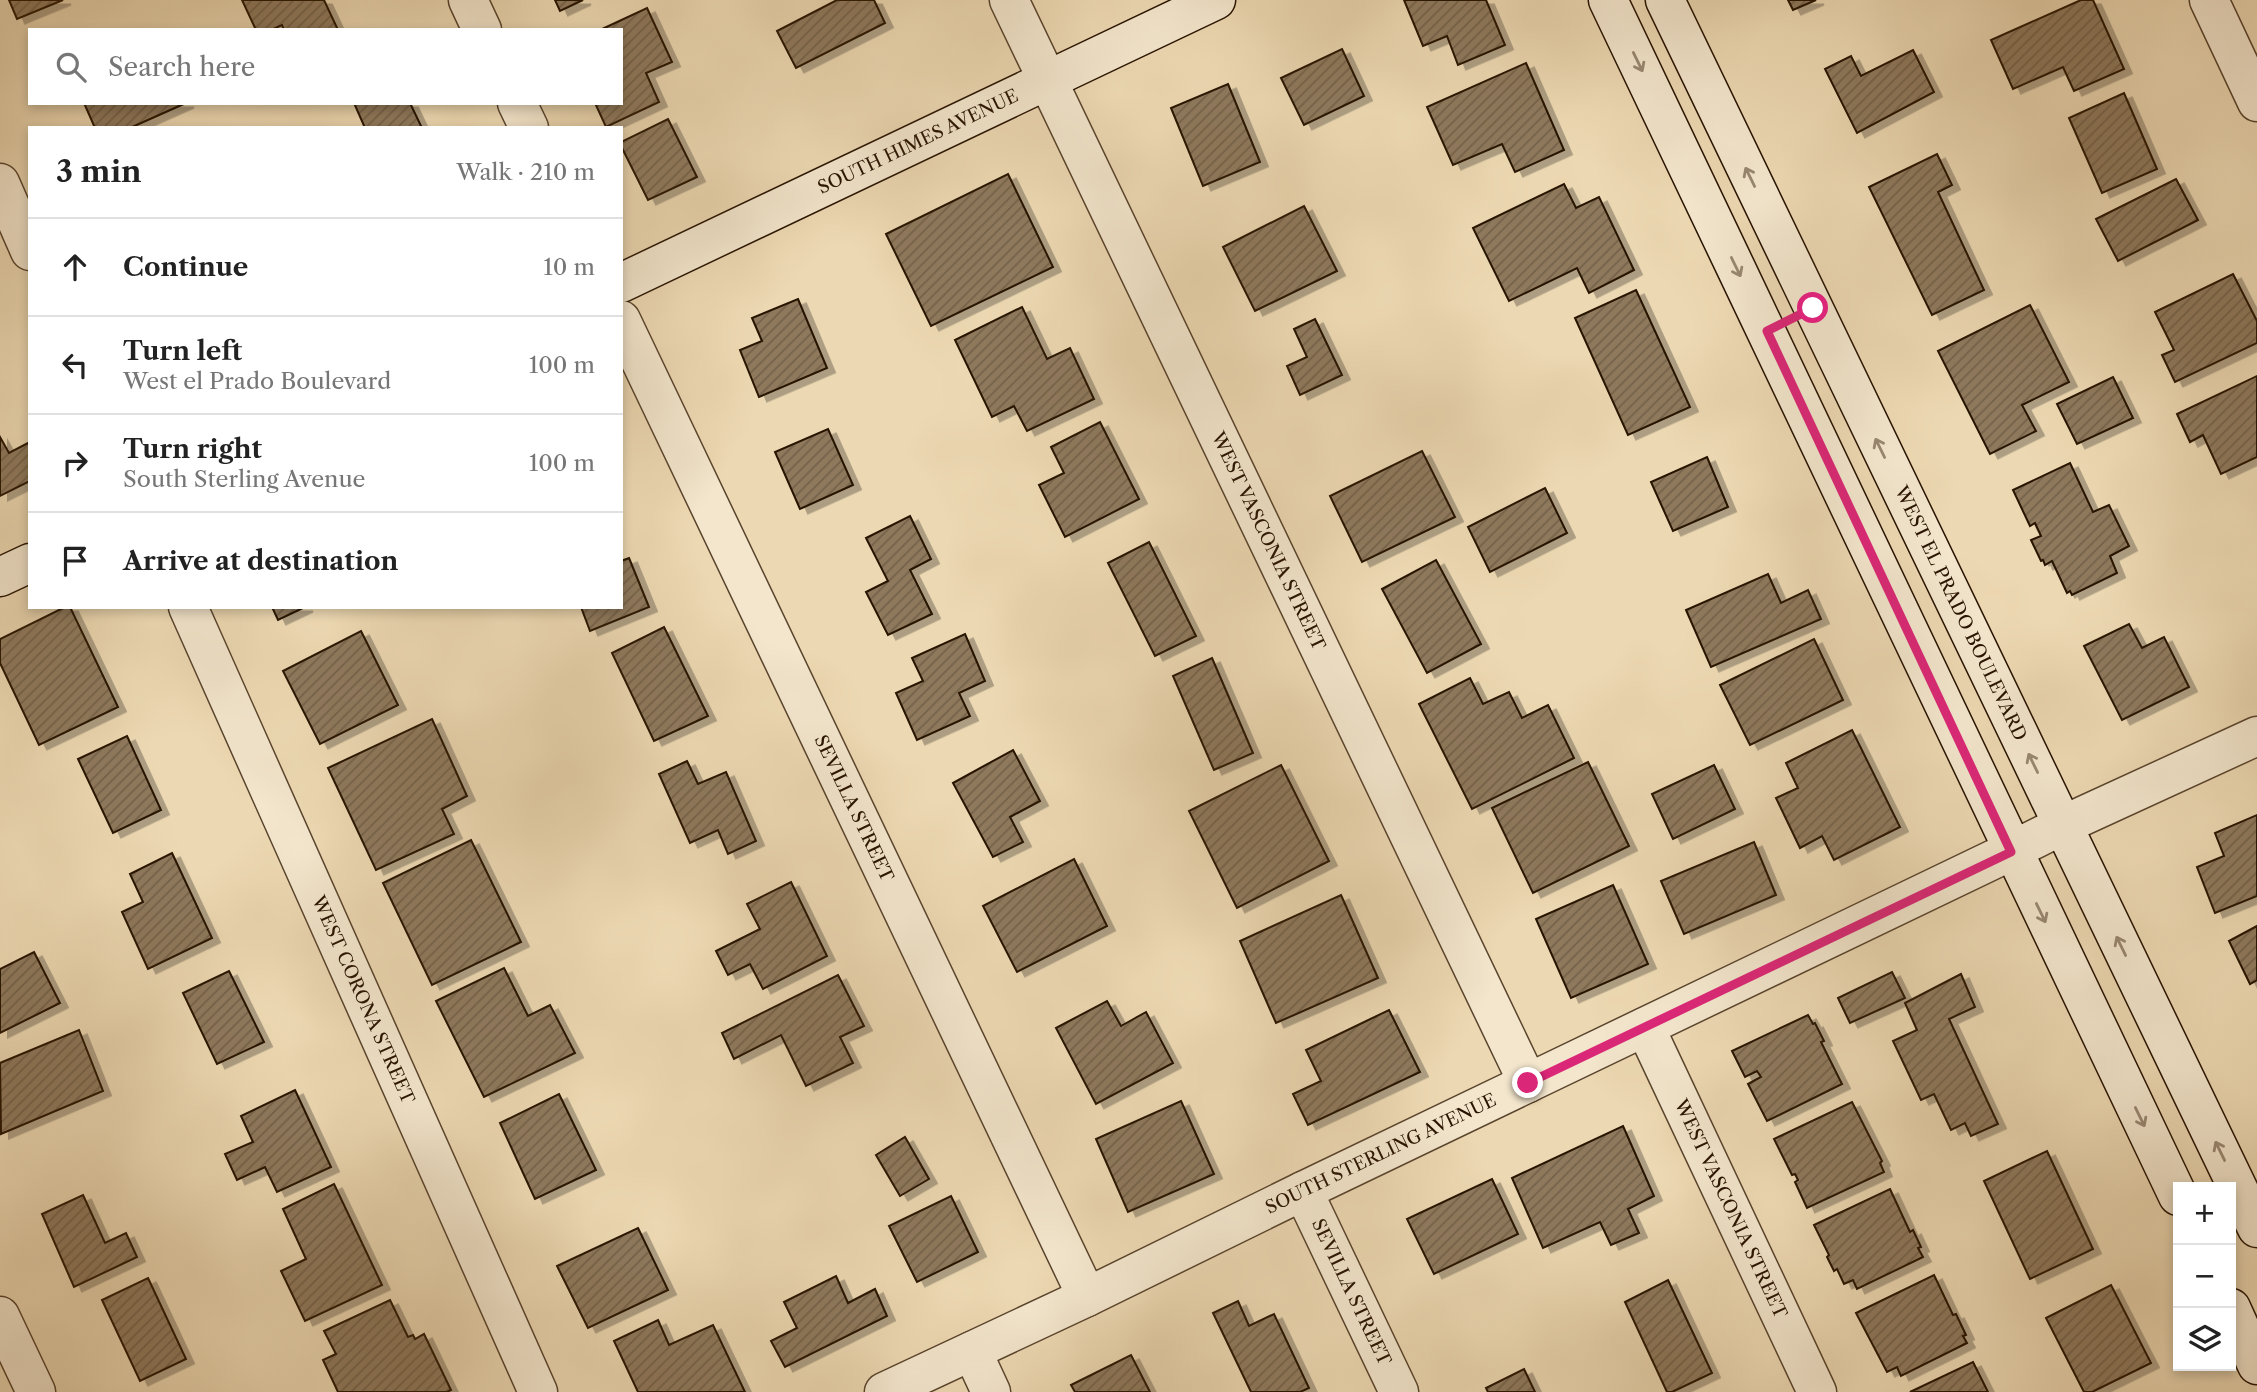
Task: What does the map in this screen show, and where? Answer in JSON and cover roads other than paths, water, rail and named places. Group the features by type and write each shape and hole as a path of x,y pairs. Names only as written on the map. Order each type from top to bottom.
{"street":[{"path":"467,0 481,28"},
{"name":"WEST VASCONIA STREET","path":"1009,0 1528,1083"},
{"name":"SOUTH HIMES AVENUE","path":"623,282 1216,0"},
{"path":"1608,0 1767,331 2011,852 2173,1186"},
{"name":"WEST EL PRADO BOULEVARD","path":"1665,0 2063,825 2246,1221"},
{"path":"2209,0 2257,102"},
{"path":"518,105 528,126"},
{"path":"0,183 28,246"},
{"path":"1767,331 1813,308"},
{"name":"SEVILLA STREET","path":"623,324 1087,1297"},
{"path":"0,577 28,564"},
{"name":"WEST CORONA STREET","path":"189,609 538,1392"},
{"name":"SOUTH STERLING AVENUE","path":"884,1392 1087,1297 2063,825 2257,736"},
{"name":"WEST VASCONIA STREET","path":"1644,1027 1817,1392"},
{"name":"SEVILLA STREET","path":"1303,1191 1399,1392"},
{"path":"0,1316 36,1392"},
{"path":"2236,1319 2257,1365"},
{"path":"972,1351 991,1392"}]}
